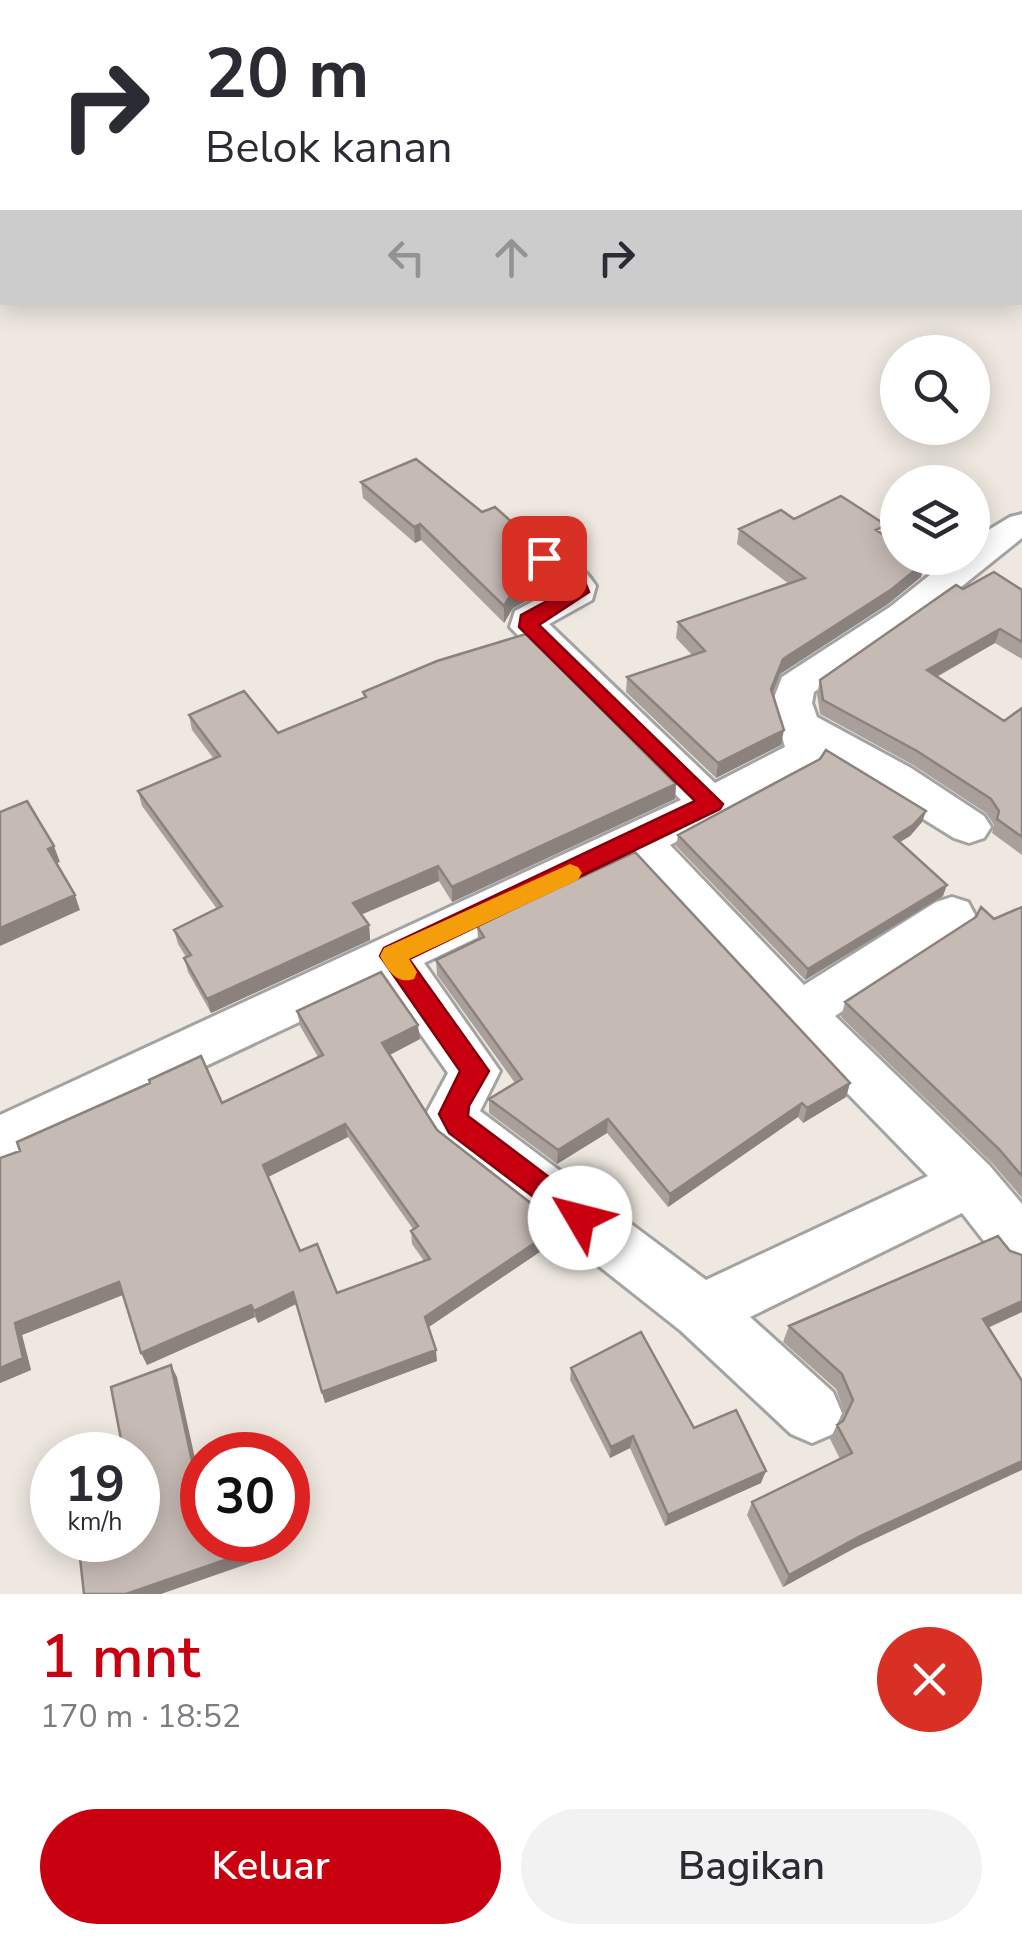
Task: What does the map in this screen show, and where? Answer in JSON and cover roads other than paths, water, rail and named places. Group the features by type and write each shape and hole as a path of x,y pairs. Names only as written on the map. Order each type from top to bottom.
{"street":[{"path":"0,1140 640,841 801,757 807,744 792,703 796,686 903,615 997,538 1022,524"},
{"path":"544,558 578,586 579,592 528,620 529,627 712,804"},
{"path":"803,726 896,779 968,827"},
{"path":"640,841 800,1013 970,1182 1022,1246"},
{"path":"800,1013 952,915"},
{"path":"392,956 475,1071 452,1114 458,1125 702,1311 812,1412"},
{"path":"702,1311 970,1182"}]}
